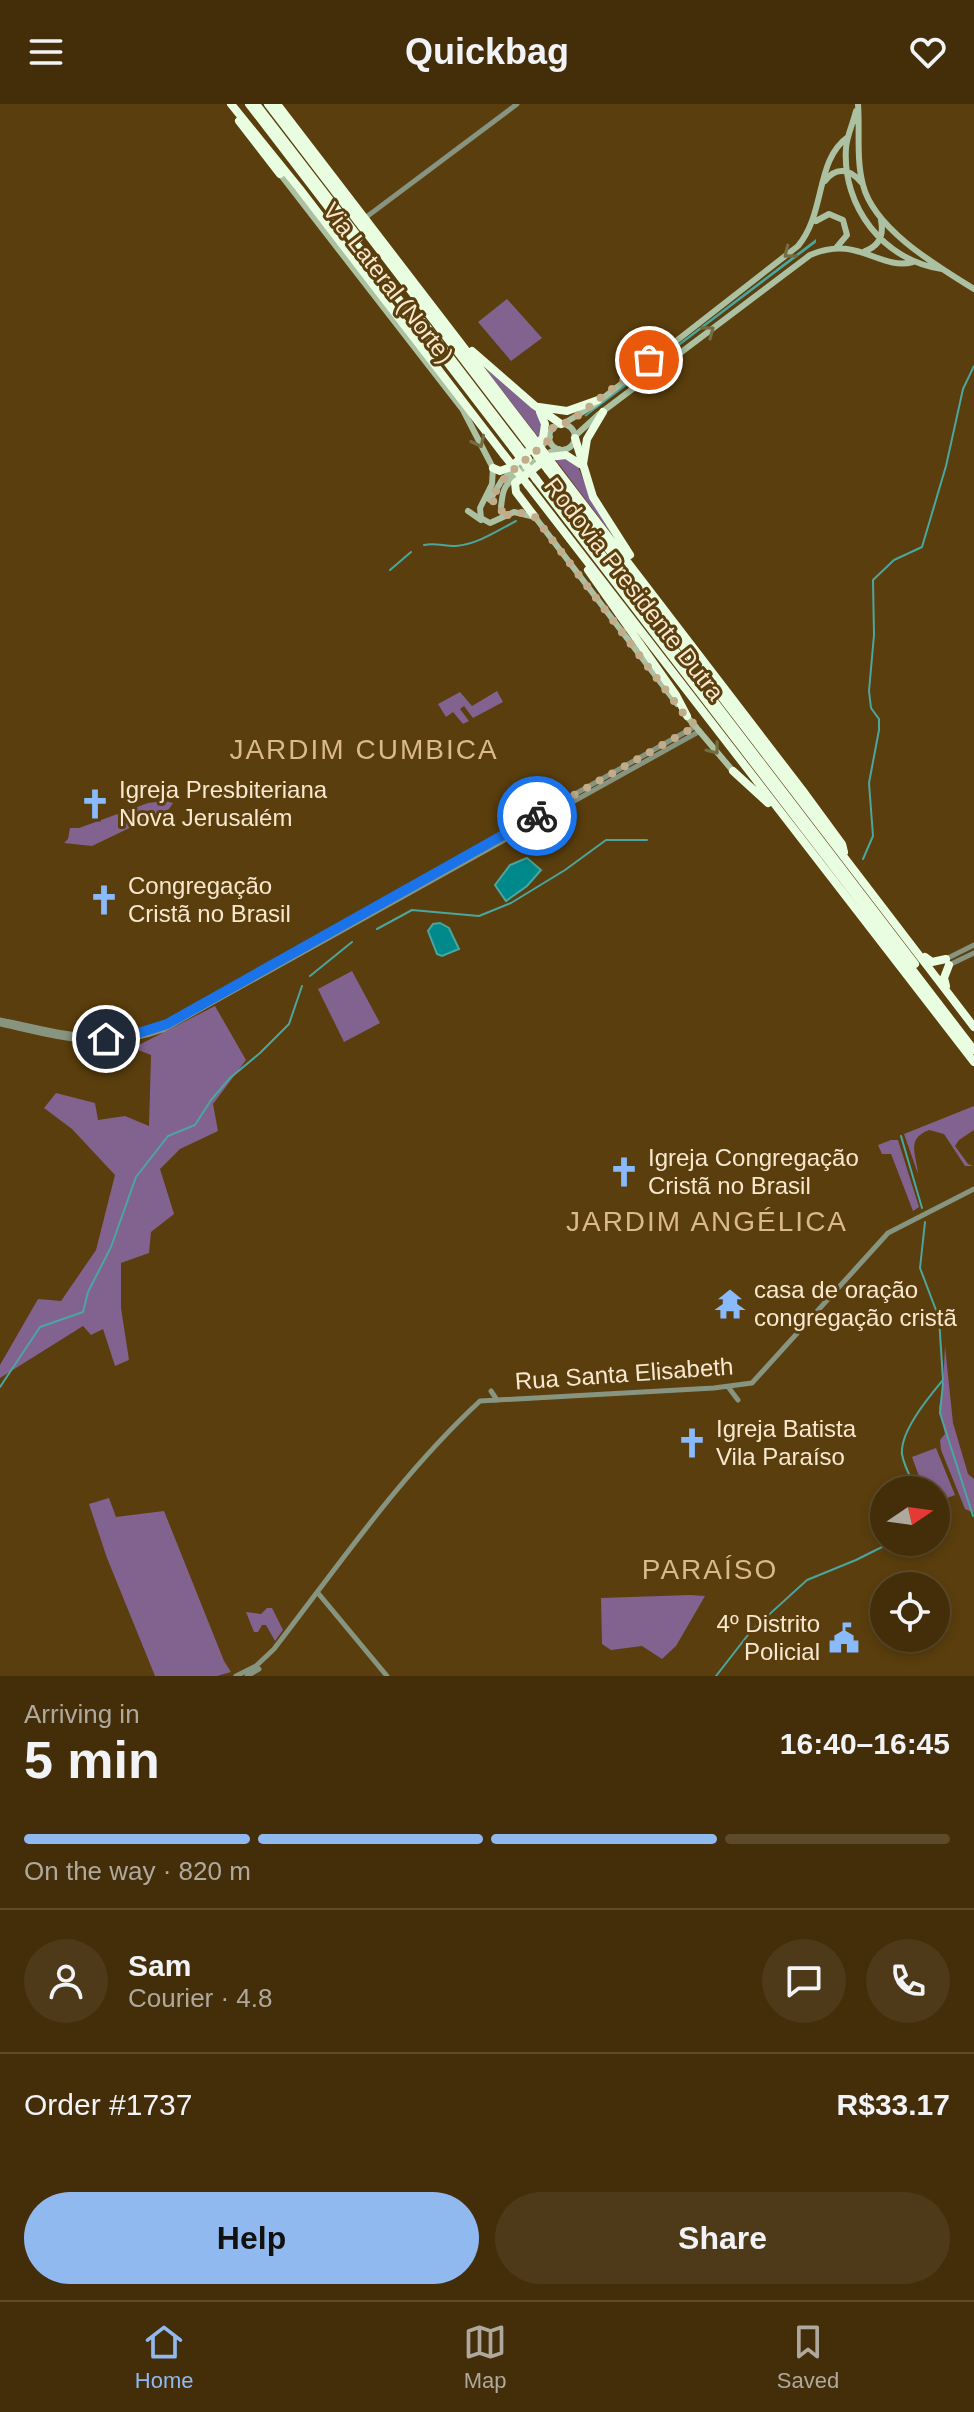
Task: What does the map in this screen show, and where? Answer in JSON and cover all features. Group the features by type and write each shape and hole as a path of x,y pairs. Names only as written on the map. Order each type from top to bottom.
{"highway":[{"path":"229,104 251,139 280,174"},
{"name":"Rodovia Presidente Dutra","path":"229,104 299,188 974,1062"},
{"path":"241,104 292,160"},
{"name":"Rodovia Presidente Dutra","path":"249,104 521,442"},
{"name":"Rodovia Presidente Dutra","path":"256,104 545,473 974,1041"},
{"path":"268,104 521,442 974,1027"},
{"path":"277,104 454,334 521,442"},
{"path":"454,334 534,405 562,424"},
{"path":"534,405 567,411 598,400"},
{"path":"493,468 500,471 511,467 543,438 544,420 534,405"},
{"path":"583,468 587,439 603,412"},
{"path":"575,437 593,497 652,594"},
{"path":"535,517 516,492 515,483 555,455 573,458 583,468"},
{"path":"545,473 652,594 842,844 847,861"},
{"name":"Rodovia Presidente Dutra","path":"545,473 974,1050"},
{"path":"565,532 687,716"},
{"path":"733,771 783,816"},
{"path":"899,928 927,960 948,962 944,983 966,1017"}],"main road":[{"path":"858,104 848,137 847,171 860,211 880,238 896,253 913,262"},
{"path":"858,104 859,164 866,197 894,234 974,289"},
{"path":"484,521 479,513 486,501 502,480 547,442 552,429 571,421 793,250 813,223 832,154 848,137"},
{"path":"823,184 835,171 847,171 863,185"},
{"name":"Via Lateral (Norte)","path":"280,174 466,415 493,468"},
{"path":"813,223 829,214 843,220 847,235 836,248"},
{"path":"865,251 880,238 883,230 881,220"},
{"path":"500,517 502,496 508,483 549,451 568,448 575,437 603,412 801,261 820,251 836,248 865,251 889,262 913,262 942,269"},
{"path":"562,424 570,427 575,437"},
{"path":"550,437 553,446 559,449"},
{"path":"486,501 493,481 493,468"},
{"path":"486,501 498,502 501,507"},
{"path":"468,511 493,523 500,517 518,512 535,517 687,716 733,771"}],"street":[{"path":"365,218 517,104"},
{"path":"0,1022 106,1039 162,1026 698,729"},
{"path":"948,962 974,945"},
{"path":"948,962 974,953"},
{"name":"Rua Santa Elisabeth","path":"318,1593 411,1475 480,1401 729,1387 752,1383 888,1233 974,1189"},
{"path":"729,1387 738,1400"},
{"name":"Rua Santa Elisabeth","path":"491,1391 497,1400"},
{"path":"247,1676 262,1666 318,1593 387,1676"},
{"path":"236,1676 256,1666 274,1649"}],"shaded area":[{"path":"507,299 542,338 511,361 478,322"},
{"path":"482,365 540,415 542,431 539,438"},
{"path":"565,458 577,464 589,494 619,544 555,459"},
{"path":"497,691 503,702 473,718 464,706 460,709 469,721 463,724 453,712 446,717 438,704 460,692 472,706"},
{"path":"148,803 173,803 169,809 92,846 64,843 70,828 79,828"},
{"path":"352,971 380,1023 344,1042 318,989"},
{"path":"215,1006 246,1060 213,1104 218,1131 180,1149 160,1169 174,1214 151,1232 149,1253 121,1263 121,1308 129,1360 115,1366 103,1329 91,1335 83,1326 0,1378 0,1365 38,1299 61,1301 96,1250 115,1175 72,1129 44,1108 56,1093 95,1103 98,1120 125,1116 149,1126 151,1055 133,1048"},
{"path":"974,1106 974,1130 955,1146 973,1166 965,1166 944,1134 929,1130 915,1143 918,1174 904,1134"},
{"path":"898,1140 919,1207 913,1211 891,1154 882,1154 878,1145"},
{"path":"945,1346 953,1423 968,1474 974,1479 974,1513 965,1509 941,1450 940,1440 945,1434 939,1408"},
{"path":"936,1448 947,1476 919,1476 912,1457"},
{"path":"109,1498 116,1517 164,1511 231,1672 217,1676 155,1676 107,1558 89,1504"},
{"path":"705,1596 676,1646 662,1659 642,1646 611,1650 602,1644 601,1598"},
{"path":"272,1608 283,1630 275,1641 266,1625 254,1632 246,1612 261,1614"}],"water":[{"path":"815,241 815,242 585,416"},
{"path":"527,858 541,870 527,886 506,901 495,885 510,865"},
{"path":"440,923 449,928 459,949 442,956 437,954 428,931 433,924"}],"waterway":[{"path":"863,859 873,836 869,783 879,730 879,719 871,708 869,691 874,635 873,580 894,560 922,547 946,466 963,389 974,366"},
{"path":"424,545 472,543 516,521"},
{"path":"390,570 411,552"},
{"path":"377,929 412,910 479,916 511,903 606,840 647,840"},
{"path":"310,976 352,942"},
{"path":"0,1387 40,1327 83,1312 88,1292 111,1247 136,1177 168,1136 195,1125 230,1078 289,1024 302,986"},
{"path":"901,1136 922,1208"},
{"path":"910,1476 902,1454 906,1435 916,1415 943,1380 939,1318 920,1268 925,1222"},
{"path":"943,1383 940,1413 973,1516"},
{"path":"716,1676 751,1631 807,1580 870,1553"}],"way so far":[{"path":"537,816 696,726 535,517 514,512 500,517 500,504 490,500 506,476 547,442 553,427 571,421 594,405 649,360"}],"place":[{"name":"Igreja Presbiteriana Nova Jerusalém","path":"95,804"},
{"name":"Congregação Cristã no Brasil","path":"104,900"},
{"name":"Igreja Congregação Cristã no Brasil","path":"624,1172"},
{"name":"casa de oração congregação cristã","path":"730,1304"},
{"name":"Igreja Batista Vila Paraíso","path":"692,1443"},
{"name":"4º Distrito Policial","path":"844,1638"}],"district":[{"name":"JARDIM CUMBICA","path":"364,749"},
{"name":"JARDIM ANGÉLICA","path":"707,1221"},
{"name":"PARAÍSO","path":"710,1569"}],"route":[{"path":"106,1039 122,1038 167,1024 537,816"}]}
